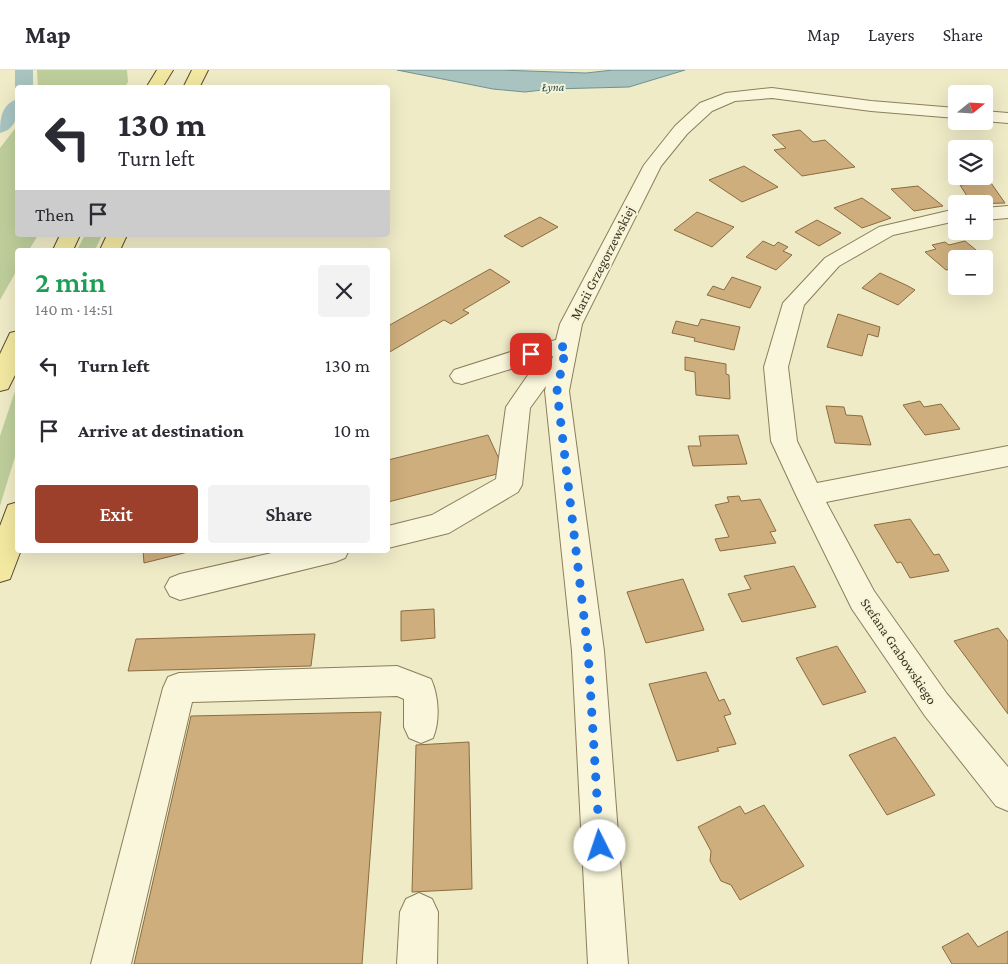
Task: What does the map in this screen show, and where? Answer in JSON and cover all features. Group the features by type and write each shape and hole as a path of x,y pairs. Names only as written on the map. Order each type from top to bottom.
{"main road":[{"path":"156,85 164,70"},
{"path":"192,85 200,70"},
{"path":"0,383 15,346"},
{"path":"0,570 15,522"}],"street":[{"name":"Marii Grzegorzewskiej","path":"608,964 588,651 557,391 571,324 653,165 681,130 706,107 732,96 772,93 871,106 948,113"},
{"path":"993,117 1008,118"},
{"path":"993,213 1008,212"},
{"name":"Stefana Grabowskiego","path":"948,217 886,231 832,262 794,302 776,367 784,441 808,495 863,600 936,705 1008,794"},
{"path":"462,376 531,354 564,356"},
{"path":"390,537 439,535 509,485 518,407 536,381 564,356"},
{"path":"808,495 1008,456"},
{"path":"180,588 323,553"},
{"path":"111,964 178,688 397,681 420,690 421,727"},
{"path":"417,964 419,912"}],"green space":[{"path":"37,70 127,70 128,82 126,85 38,85"},
{"path":"15,129 15,237 37,237 30,248 15,248 15,274 0,300 0,148"},
{"path":"84,237 101,237 96,248 78,248"},
{"path":"15,391 15,457 0,506 0,436"}],"water":[{"name":"Łyna","path":"397,70 499,70 586,73 613,70 685,70 629,87 551,89 525,92 493,89"}],"building":[{"path":"800,130 813,142 825,140 855,167 802,176 774,150 786,148 772,135"},
{"path":"744,166 778,187 742,202 709,180"},
{"path":"960,185 992,185 1005,203 993,203 993,195 966,195"},
{"path":"918,186 943,206 914,211 891,189"},
{"path":"862,198 891,218 862,228 834,208"},
{"path":"697,212 734,227 712,247 674,230"},
{"path":"540,217 558,227 522,247 504,236"},
{"path":"817,220 841,233 819,246 795,232"},
{"path":"763,241 774,246 778,242 788,247 783,251 792,255 776,270 746,257"},
{"path":"965,241 976,250 948,250 948,270 946,270 925,252 936,249 932,245 945,242 949,245"},
{"path":"490,269 510,282 463,310 469,313 451,324 444,320 390,352 390,325"},
{"path":"880,273 915,290 898,305 862,288"},
{"path":"732,277 761,287 750,308 707,295 713,286 724,290"},
{"path":"838,314 880,327 878,337 868,334 862,356 827,347"},
{"path":"701,319 740,327 734,350 694,341 695,338 672,333 676,321 698,326"},
{"path":"685,357 726,364 726,374 729,375 730,399 696,395 695,372 685,370"},
{"path":"920,401 924,407 941,404 960,429 925,435 903,405"},
{"path":"826,406 844,407 846,415 862,416 871,445 835,443"},
{"path":"488,435 505,472 390,501 390,460"},
{"path":"738,435 747,464 693,466 688,446 701,446 699,436"},
{"path":"739,496 741,501 760,499 776,531 770,532 776,543 720,551 715,539 729,537 715,505 729,502 727,497"},
{"path":"910,519 934,555 939,554 949,571 910,578 901,562 897,563 874,525"},
{"path":"143,553 184,553 144,563"},
{"path":"794,566 816,607 742,622 728,594 751,589 744,576"},
{"path":"683,579 704,630 646,643 627,592"},
{"path":"434,609 435,638 401,641 401,611"},
{"path":"998,628 1008,641 1008,714 954,641"},
{"path":"315,634 311,666 128,671 136,639"},
{"path":"837,646 866,692 823,705 796,658"},
{"path":"706,672 719,701 724,699 731,714 724,716 736,744 717,748 719,751 677,761 649,684"},
{"path":"381,712 362,964 134,964 191,716"},
{"path":"895,737 935,795 887,815 849,755"},
{"path":"469,742 472,889 412,892 416,745"},
{"path":"764,805 804,866 740,900 731,885 721,881 710,861 711,851 698,827 740,806 745,814"},
{"path":"1008,931 1008,964 952,964 942,947 968,933 978,947"}],"waterway":[{"path":"24,70 24,85"},
{"path":"0,127 15,109"}],"route":[{"path":"531,354 566,346 557,391 588,651 600,846"}]}
